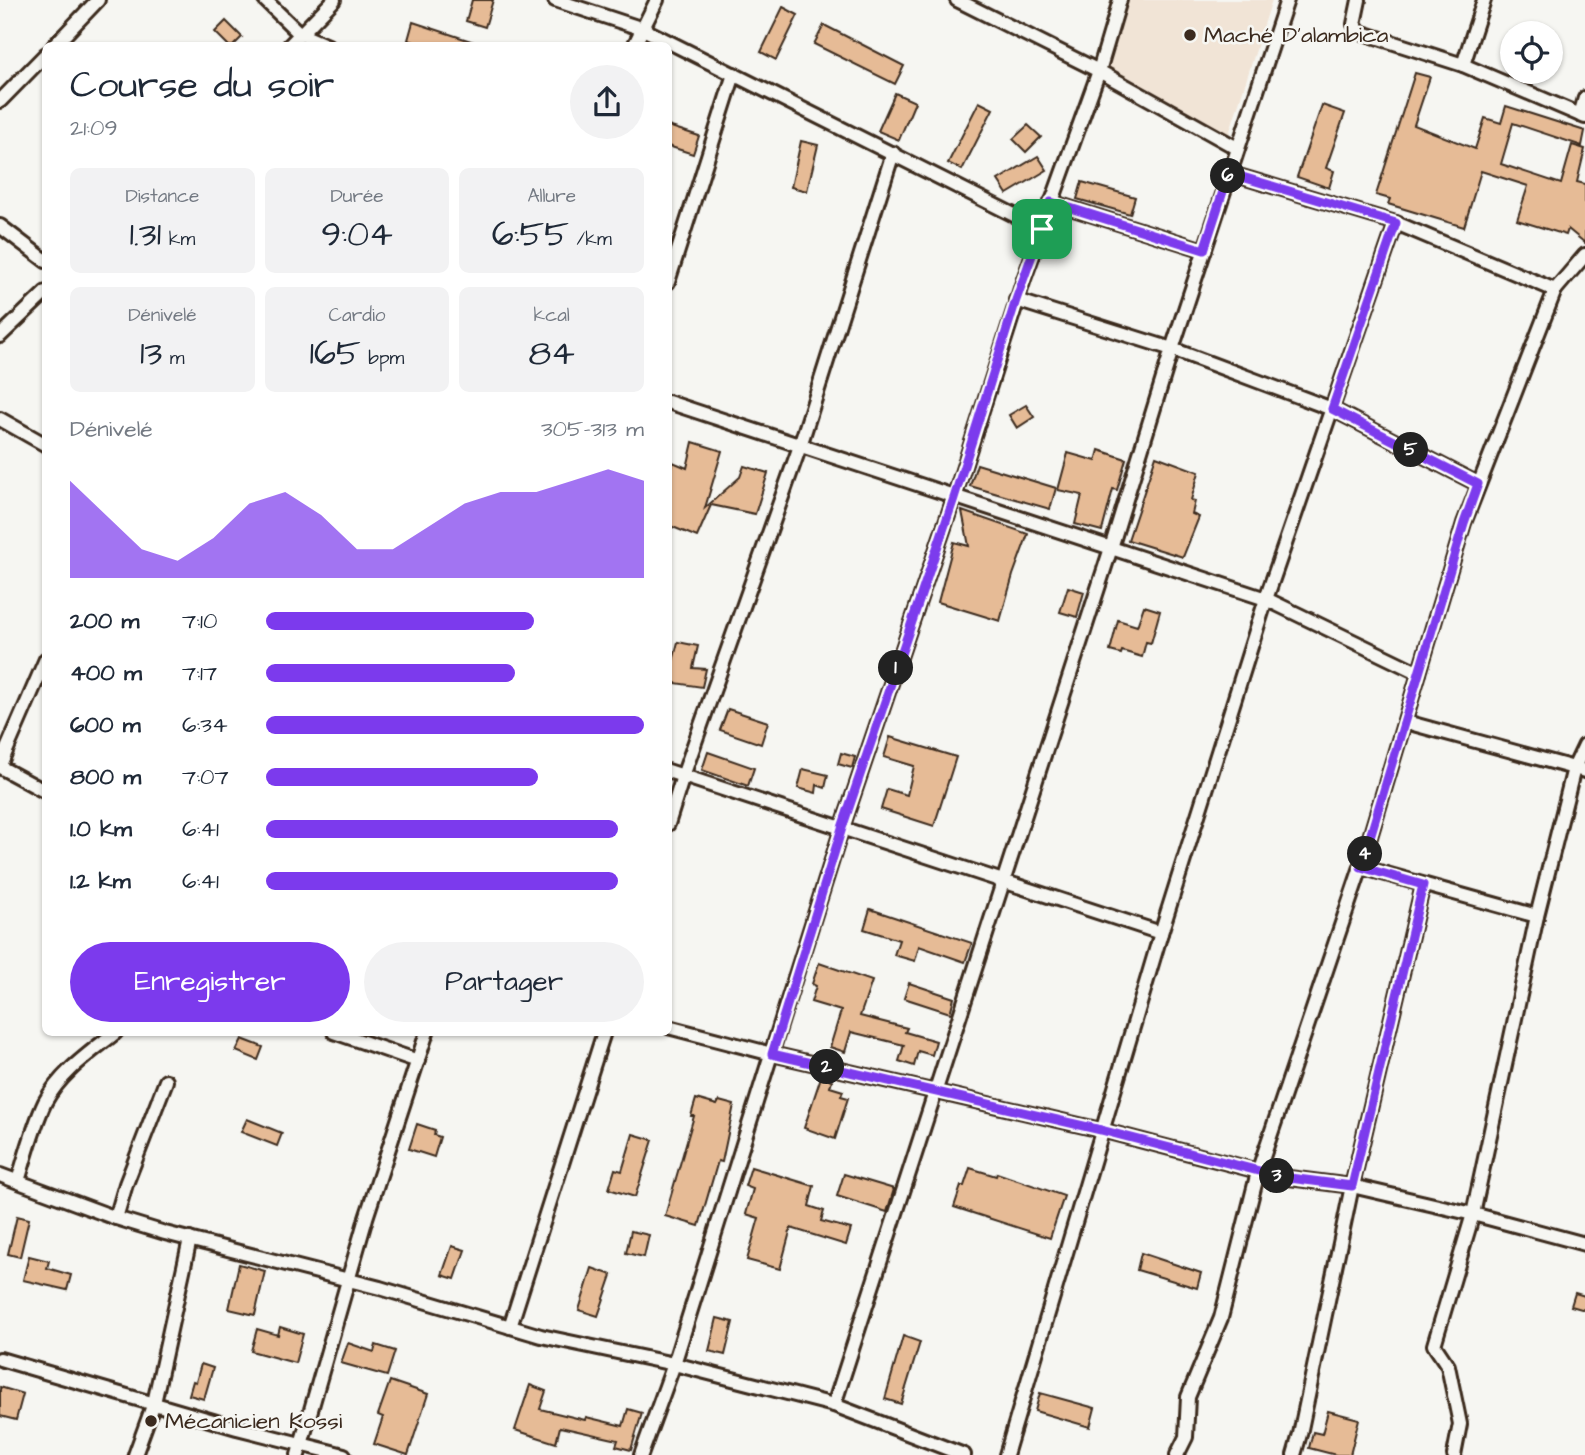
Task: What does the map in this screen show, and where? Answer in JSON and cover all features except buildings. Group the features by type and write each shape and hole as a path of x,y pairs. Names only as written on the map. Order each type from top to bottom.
{"street":[{"path":"58,42 98,0"},
{"path":"265,0 300,34 319,42"},
{"path":"293,42 334,0"},
{"path":"555,0 643,29 669,42"},
{"path":"636,42 657,0"},
{"path":"957,0 1099,71 1237,148"},
{"path":"641,1455 674,1364 842,828 954,498 1016,300 1099,71 1120,0"},
{"path":"834,1405 1111,548 1172,349 1287,0"},
{"path":"1359,0 1354,24 1360,32 1463,65 1582,116 1585,98"},
{"path":"1463,65 1484,0"},
{"path":"672,43 1042,229"},
{"path":"0,101 42,58"},
{"path":"672,269 734,74"},
{"path":"672,811 800,446 893,153"},
{"path":"1229,173 1396,223 1555,289"},
{"path":"1051,202 1204,250"},
{"path":"1006,1455 1101,1130 1266,599 1396,223"},
{"path":"0,226 42,258"},
{"path":"1177,1455 1186,1437 1188,1397 1221,1318 1258,1172 1361,867 1464,523 1555,289 1585,255"},
{"path":"0,336 42,296"},
{"path":"1016,300 1172,349 1332,409 1478,484"},
{"path":"672,403 1266,599 1419,673"},
{"path":"0,419 42,443"},
{"path":"42,668 0,766 42,790"},
{"path":"1406,722 1579,770"},
{"path":"1454,1455 1460,1424 1448,1366 1434,1345 1473,1214 1538,916 1585,745"},
{"path":"672,772 1161,933"},
{"path":"1361,867 1538,916"},
{"path":"1293,1455 1300,1434 1352,1186 1423,885"},
{"path":"672,1028 772,1054 1101,1130 1258,1172 1352,1186 1585,1244"},
{"path":"18,1181 46,1101 77,1063 111,1036"},
{"path":"346,1036 418,1061"},
{"path":"300,1449 366,1217 426,1036"},
{"path":"510,1327 603,1036"},
{"path":"116,1218 126,1184 166,1081"},
{"path":"0,1175 116,1218 190,1239 349,1280 583,1346 674,1364 834,1405 964,1455"},
{"path":"135,1455 154,1404 190,1239"},
{"path":"0,1359 300,1449 344,1455"}],"shaded area":[{"name":"Maché D'alambica","path":"1129,0 1272,0 1228,137 1108,71"}],"place":[{"name":"Maché D'alambica","path":"1190,35"},
{"name":"Mécanicien Kossi","path":"151,1421"}],"route":[{"path":"1229,173 1396,223 1332,409 1478,484 1361,867 1423,885 1352,1186 1282,1177 1101,1130 772,1054 842,828 954,498 1016,300 1042,229 1051,202 1204,250 1229,173"}]}
